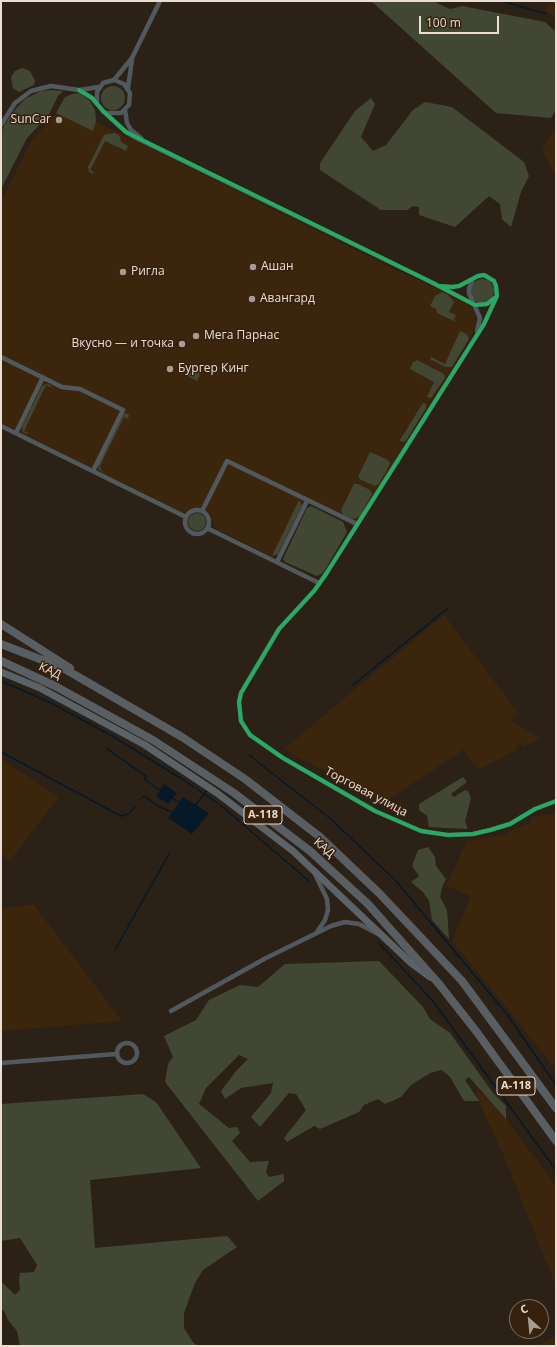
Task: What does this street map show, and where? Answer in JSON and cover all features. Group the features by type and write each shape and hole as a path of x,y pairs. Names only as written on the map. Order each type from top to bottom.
{"highway":[{"path":"1,624 64,664 88,682"},
{"name":"КАД","path":"1,644 63,668 182,737 245,779 320,837 379,892 462,981 556,1108"},
{"name":"КАД","path":"1,661 55,686 153,740 234,793 310,851 368,904 439,984 476,1031 556,1141"}],"main road":[{"path":"1,672 40,688 145,745 217,793 293,852 384,938 439,984"}],"street":[{"path":"114,80 132,58 158,8 160,1"},
{"path":"158,8 164,1"},
{"path":"132,58 128,88 130,99 125,110 127,123 131,130 147,142"},
{"path":"97,104 97,92 103,83 114,80 120,81 128,88"},
{"path":"1,125 15,103 31,91 51,86 79,90 99,87"},
{"path":"79,90 97,104 126,132 475,305 487,304 497,296"},
{"path":"107,113 116,114 125,110"},
{"path":"208,528 319,584 484,324 497,296 496,286 489,277 484,276 452,288 439,286"},
{"path":"473,279 469,293 480,318 476,335"},
{"path":"1,357 66,388 80,389 123,410 93,471"},
{"path":"16,433 43,377"},
{"path":"1,426 186,517"},
{"path":"202,511 227,461 335,515 357,524"},
{"path":"277,562 307,501"},
{"path":"202,511 191,512 186,517 185,524 192,533 202,533 208,528"},
{"path":"202,511 207,516 208,528"},
{"name":"Торговая улица","path":"319,584 279,629 241,693 240,711 244,729 257,741 283,758 375,811 422,831 448,835 473,834 510,824 535,808 556,801"},
{"path":"312,869 327,899 328,910 325,920 317,932"},
{"path":"171,1011 317,932 345,922 359,924 384,938"},
{"path":"123,1043 131,1044 137,1050 136,1058 129,1063 121,1061 116,1054 119,1046 123,1043"},
{"path":"1,1064 116,1054"}],"shaded area":[{"path":"552,1 556,1 556,20 545,8"},
{"path":"62,105 406,275 450,294 472,308 476,315 477,321 473,334 354,526 305,502 279,555 273,557 215,528 211,515 207,511 195,508 184,514 1,423 1,202 31,142"},
{"path":"556,126 556,178 542,148"},
{"path":"444,615 519,714 510,720 540,738 522,747 521,744 517,746 518,749 480,769 466,755 465,749 385,802 294,755 285,748"},
{"path":"1,759 59,797 9,862 1,851"},
{"path":"556,813 556,1069 452,941 471,896 446,886 467,841 502,835 530,823 531,818"},
{"path":"34,905 122,1021 1,1031 1,908"},
{"path":"479,1090 506,1119 556,1186 556,1287 506,1161 475,1093"},
{"path":"556,1336 556,1346 537,1346 545,1342"}],"green space":[{"path":"371,1 433,1 450,9 462,6 545,22 556,32 556,110 551,118 496,113"},
{"path":"22,68 30,71 35,81 34,85 19,92 13,88 11,77 15,71"},
{"path":"113,86 121,90 125,98 121,106 113,110 105,106 101,98 105,90"},
{"path":"41,91 63,91 58,96 48,116 27,138 1,189 1,132 5,124 13,112 25,99"},
{"path":"79,93 90,101 95,110 96,121 93,131 56,113 65,97"},
{"path":"371,98 375,104 361,137 373,151 386,145 413,110 425,102 452,107 524,162 529,176 521,192 511,227 502,219 500,204 489,196 455,227 419,215 419,207 413,206 407,210 381,210 320,170 320,163 355,111"},
{"path":"115,133 120,136 121,142 128,146 126,151 105,141 90,170 94,172 93,174 89,172 88,167 104,135"},
{"path":"482,279 487,280 493,286 493,296 487,302 482,303 477,302 471,296 470,291 471,286 477,280"},
{"path":"442,292 447,294 454,302 449,312 456,315 454,319 456,322 437,313 436,309 430,306 435,296"},
{"path":"460,331 467,334 469,339 452,367 445,367 430,359 431,357 445,364"},
{"path":"417,360 444,374 445,378 431,398 427,397 434,382 410,369 413,362"},
{"path":"190,363 202,369 197,381 184,374"},
{"path":"46,384 51,385 50,387 46,385 24,431 28,433 27,434 23,432 22,427 42,386"},
{"path":"423,403 426,404 426,408 406,441 401,442 400,440"},
{"path":"126,413 129,415 128,419 124,417 100,466 101,470 108,475 99,470 98,465 124,414"},
{"path":"370,452 388,460 390,464 379,484 375,486 361,480 358,477"},
{"path":"354,484 358,484 370,490 372,494 360,516 354,519 344,516 341,510"},
{"path":"299,500 302,505 278,554 272,556"},
{"path":"311,506 343,522 347,532 323,573 317,576 285,562 283,559 307,508"},
{"path":"197,513 203,516 206,522 203,528 197,531 191,528 188,522 191,516"},
{"path":"463,777 467,782 451,794 454,797 465,790 468,791 471,798 465,822 467,829 429,827 427,816 419,810 419,804"},
{"path":"428,847 435,857 436,866 446,879 442,887 440,897 447,910 449,939 432,920 429,901 423,892 411,882 419,876 412,866 418,850"},
{"path":"379,961 423,1007 430,1019 450,1033 493,1093 506,1106 506,1119 469,1077 465,1080 479,1101 464,1101 450,1077 442,1070 430,1073 411,1085 401,1097 385,1104 378,1099 364,1105 359,1112 320,1129 314,1126 287,1142 284,1138 306,1110 296,1094 289,1093 260,1127 251,1117 271,1093 273,1083 241,1088 225,1099 221,1091 236,1071 248,1059 239,1055 206,1088 199,1104 229,1128 237,1127 240,1133 232,1141 250,1162 269,1161 266,1172 269,1177 284,1174 284,1181 258,1201 165,1082 168,1064 173,1057 164,1036 196,1020 209,1000 240,985 258,987 285,964"},
{"path":"143,1094 156,1102 201,1168 90,1180 95,1248 227,1236 237,1247 203,1270 195,1283 184,1313 184,1328 197,1346 20,1346 17,1331 8,1320 4,1311 1,1309 1,1281 15,1295 20,1290 20,1273 34,1272 37,1265 20,1238 1,1241 1,1104"}],"water":[{"path":"164,784 177,793 168,804 156,796"},
{"path":"183,797 209,813 192,834 168,818"}],"waterway":[{"path":"502,1 546,14"},
{"path":"353,685 448,608"},
{"path":"1,681 49,702 114,737 182,779 219,804 309,881"},
{"path":"106,748 146,776 144,779 161,791"},
{"path":"1,752 121,816 128,814 135,807"},
{"path":"249,755 332,820 396,881 506,1013 556,1085"},
{"path":"195,806 207,790"},
{"path":"141,799 144,796 158,806 172,812"},
{"path":"171,797 180,803"},
{"path":"115,950 169,854"},
{"path":"378,942 432,1000 556,1170"}],"cycle path":[{"path":"79,90 92,98 103,111 126,132 475,305 487,304 497,296"},
{"path":"439,286 459,286 478,276 484,275 494,281 497,296 484,324 326,574 314,591 279,629 241,693 239,702 241,721 250,735 283,758 375,811 421,831 448,835 473,834 510,824 535,809 556,801"}],"place":[{"name":"SunCar","path":"59,120"},
{"name":"Ашан","path":"253,267"},
{"name":"Ригла","path":"123,272"},
{"name":"Авангард","path":"252,299"},
{"name":"Мега Парнас","path":"196,336"},
{"name":"Вкусно — и точка","path":"182,344"},
{"name":"Бургер Кинг","path":"170,369"}]}
